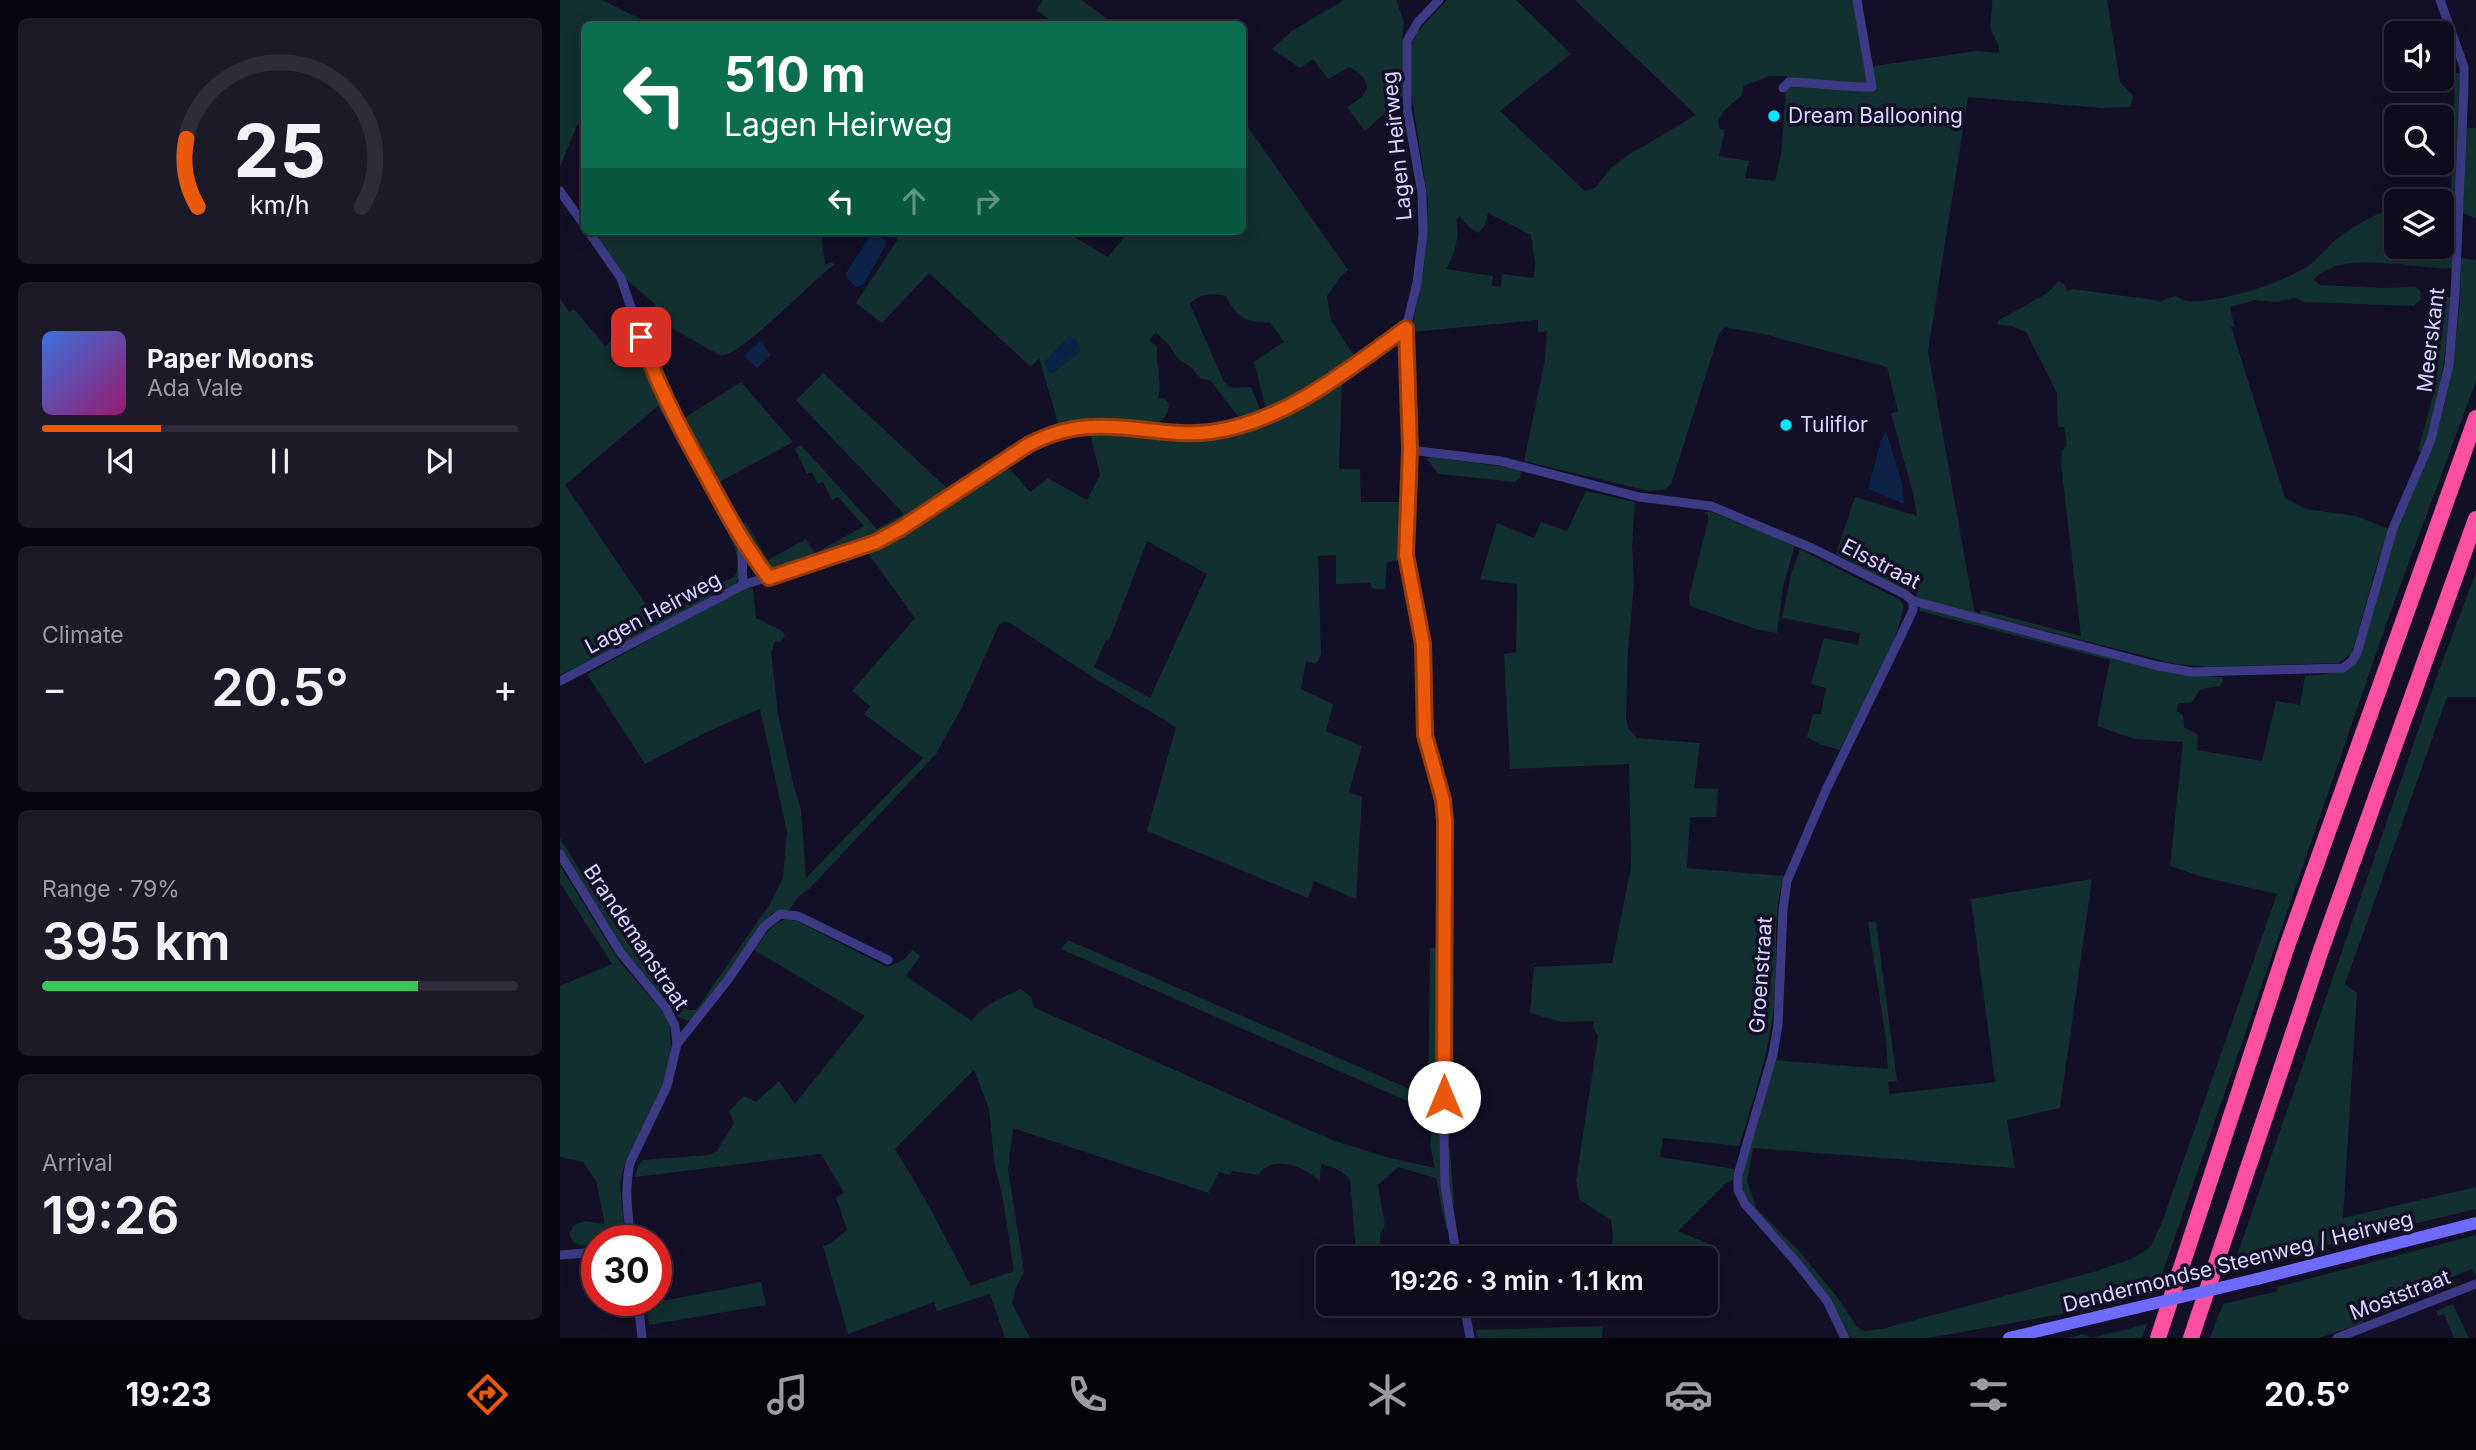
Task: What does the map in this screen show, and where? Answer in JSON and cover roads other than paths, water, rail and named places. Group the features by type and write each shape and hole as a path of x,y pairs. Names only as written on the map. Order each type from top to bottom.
{"highway":[{"path":"2158,1338 2287,946 2476,418"},
{"path":"2191,1338 2321,950 2476,519"}],"main road":[{"name":"Dendermondse Steenweg / Heirweg","path":"2009,1338 2258,1279 2476,1223"}],"street":[{"name":"Lagen Heirweg","path":"560,681 743,585 876,542 1048,435 1095,426 1182,433 1233,428 1269,415 1312,394 1406,328 1417,283 1423,234 1422,193 1407,109 1407,41 1418,22 1439,0"},
{"path":"1783,88 1789,82 1872,88 1857,0"},
{"name":"Meerskant","path":"2343,668 2352,662 2357,653 2393,528 2431,440 2449,366 2455,295 2464,77 2461,58 2440,0"},
{"path":"560,191 581,221"},
{"path":"592,235 621,278 652,370 663,394 743,543 769,578"},
{"path":"1406,328 1410,450 1406,555 1423,644 1425,735 1443,800 1445,821 1445,1186 1455,1246"},
{"name":"Elsstraat","path":"1410,450 1501,461 1639,497 1711,506 1814,550 1906,595 1913,601 2158,666 2183,671 2343,668"},
{"path":"743,543 743,585"},
{"name":"Groenstraat","path":"1845,1338 1826,1301 1797,1263 1745,1205 1738,1190 1738,1175 1776,1035 1787,881 1826,790 1913,610 1913,601"},
{"name":"Brandemanstraat","path":"560,855 620,952 666,1008 674,1026 677,1044 667,1086 629,1163 625,1189 629,1225"},
{"path":"677,1044 727,981 764,927 779,914 798,916 888,960"},
{"path":"560,1255 581,1253"},
{"name":"Moststraat","path":"2337,1338 2476,1284"},
{"path":"640,1316 642,1338"},
{"path":"1466,1316 1470,1338"}],"water":[{"path":"871,235 879,235 885,240 886,245 863,285 856,287 846,273"},
{"path":"1069,336 1077,341 1080,351 1054,373 1050,373 1044,362"},
{"path":"760,341 771,355 757,368 744,356"},
{"path":"1886,431 1902,483 1904,504 1868,489"}],"place":[{"name":"Dream Ballooning","path":"1774,116"},
{"name":"Tuliflor","path":"1786,425"}]}
